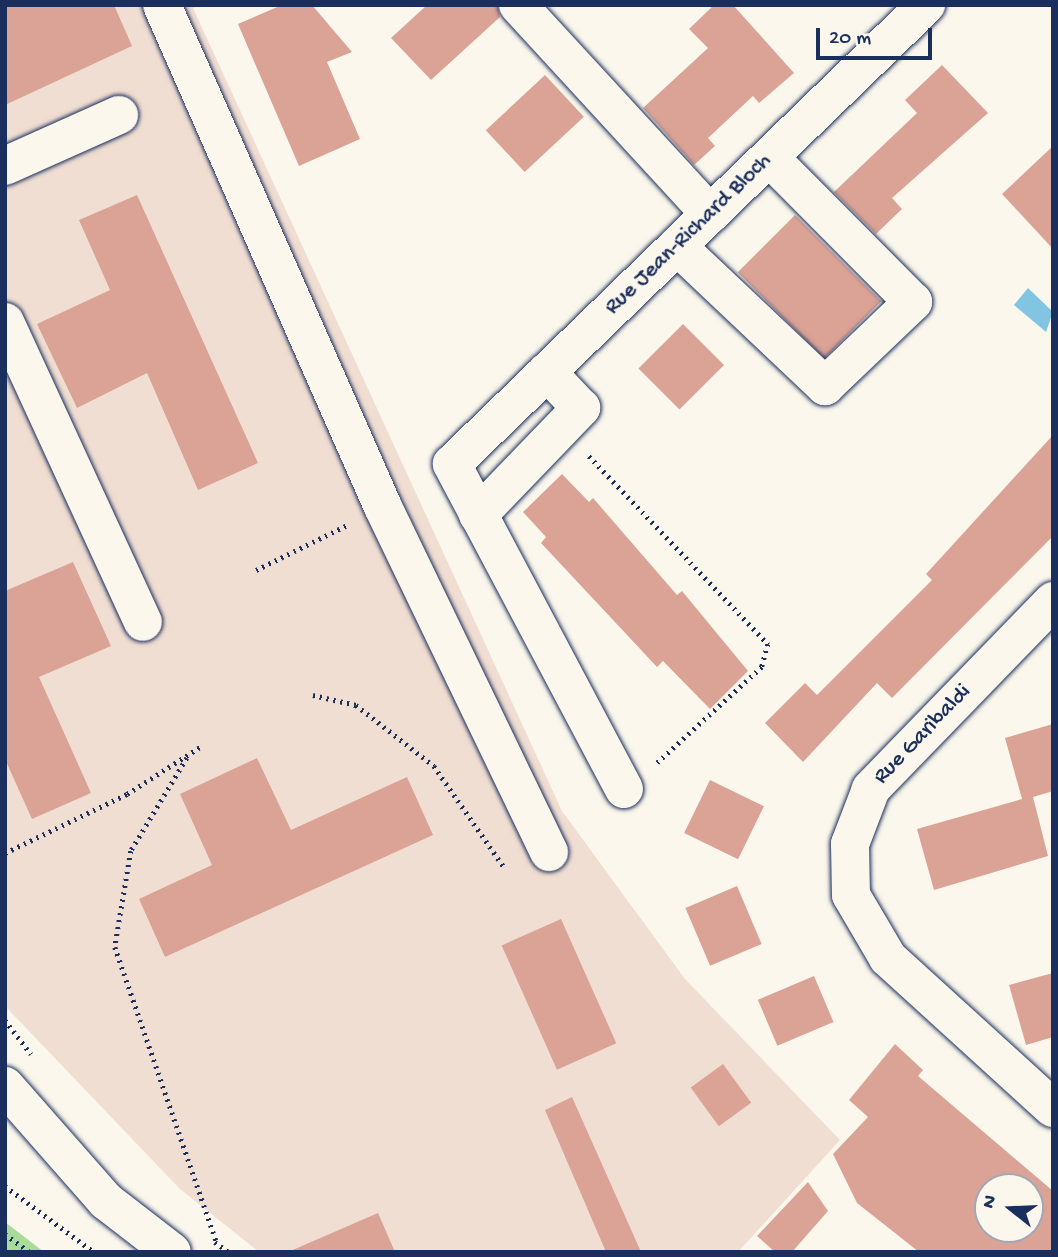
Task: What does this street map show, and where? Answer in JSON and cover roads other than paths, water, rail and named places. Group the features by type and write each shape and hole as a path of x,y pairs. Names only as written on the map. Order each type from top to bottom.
{"street":[{"path":"162,5 383,507 549,852"},
{"path":"517,5 710,214"},
{"name":"Rue Jean-Richard Bloch","path":"478,515 452,464 926,5"},
{"path":"5,166 119,116"},
{"path":"677,246 825,386 913,302 769,157"},
{"path":"5,322 143,622"},
{"path":"547,372 581,408 478,515 624,789"},
{"name":"Rue Garibaldi","path":"1053,601 871,789 850,844 851,895 888,958 1053,1108"},
{"path":"5,1086 106,1201 172,1252"}],"water":[{"path":"1028,288 1053,312 1046,332 1014,305"}]}
